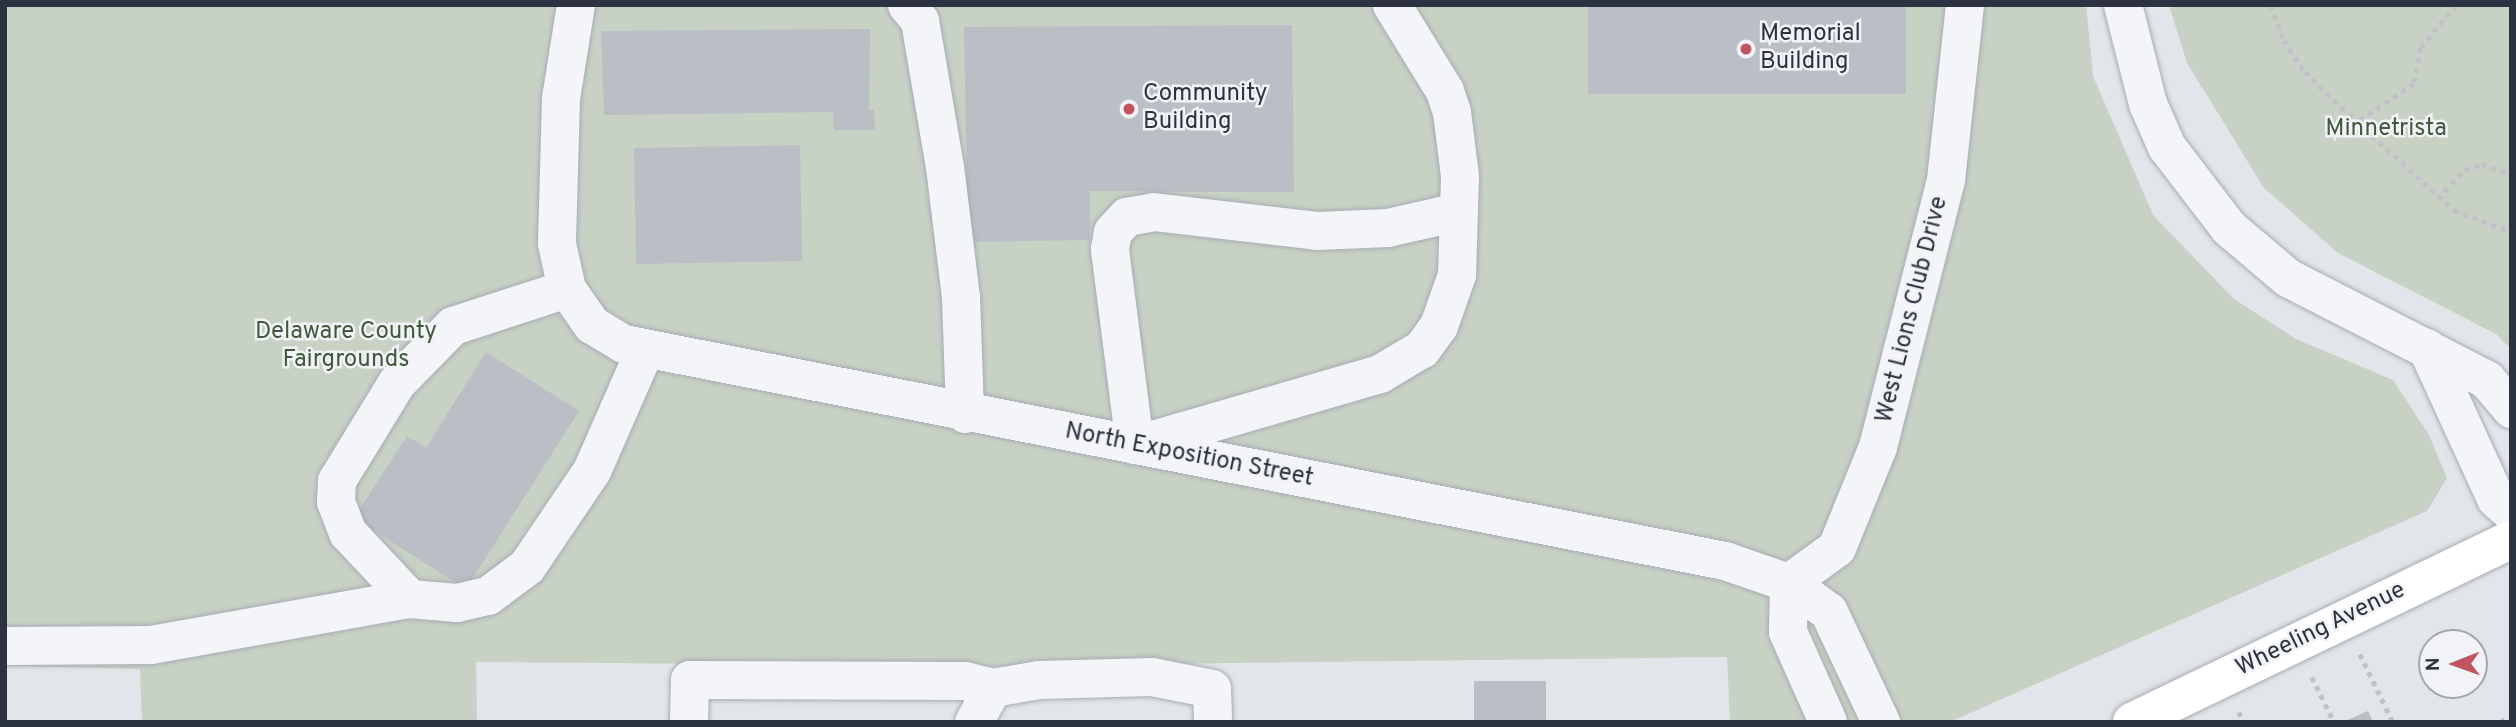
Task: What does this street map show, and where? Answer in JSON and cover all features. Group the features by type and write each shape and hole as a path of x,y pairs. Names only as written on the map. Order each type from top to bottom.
{"main road":[{"name":"Wheeling Avenue","path":"2132,722 2511,540"}],"street":[{"path":"410,599 348,533 336,502 337,481 397,383 453,326 567,289 557,244 556,171 561,99 576,5"},
{"path":"1392,5 1445,91 1452,112 1460,176 1457,275 1439,326 1422,349 1380,374 1135,445 1110,249 1113,233 1127,217 1154,212 1317,231 1388,228 1458,212"},
{"name":"West Lions Club Drive","path":"1789,583 1837,548 1878,447 1946,180 1965,5"},
{"path":"2123,5 2144,91 2167,147 2229,229 2288,278 2487,380 2511,409"},
{"path":"920,10 961,298 965,414"},
{"name":"North Exposition Street","path":"567,289 592,325 645,350 1725,561 1789,583"},
{"path":"2427,348 2496,499 2511,512"},
{"path":"5,646 151,645 410,599 457,603 488,596 527,567 592,471 645,350"},
{"path":"1789,583 1788,632 1828,722"},
{"path":"1789,583 1829,612 1881,722"},
{"path":"689,722 690,680 965,681 993,688 1039,680 1152,677 1213,705"},
{"path":"974,722 993,688"}],"path":[{"path":"2271,5 2284,40 2305,72 2437,198 2454,211 2511,232"},
{"path":"2357,122 2414,84 2421,48 2456,5"},
{"path":"2437,198 2465,170 2482,164 2511,175"},
{"path":"2360,654 2393,722"},
{"path":"2312,677 2334,722"},
{"path":"2239,712 2244,722"}],"green space":[{"name":"Delaware County Fairgrounds","path":"5,5 2086,5 2093,76 2153,215 2234,299 2296,339 2393,380 2429,435 2447,478 2427,511 1950,722 1730,722 1727,657 993,666 476,662 477,722 142,722 140,669 5,666"},
{"name":"Minnetrista","path":"2169,5 2511,5 2511,349 2496,334 2338,253 2264,188 2187,63"}],"building":[{"name":"Memorial Building","path":"1588,5 1906,5 1906,94 1588,94"},
{"name":"Community Building","path":"1292,25 1294,192 1090,191 1090,240 968,242 964,27"},
{"path":"870,29 869,109 874,110 875,130 834,130 833,112 604,115 601,31"},
{"path":"800,145 802,261 636,264 634,148"},
{"path":"486,352 579,411 466,589 354,518 407,436 426,448"},
{"path":"1474,681 1546,681 1546,722 1474,722"},
{"path":"2368,711 2373,722 2343,722"}],"place":[{"name":"Memorial Building","path":"1746,49"},
{"name":"Community Building","path":"1129,109"}]}
